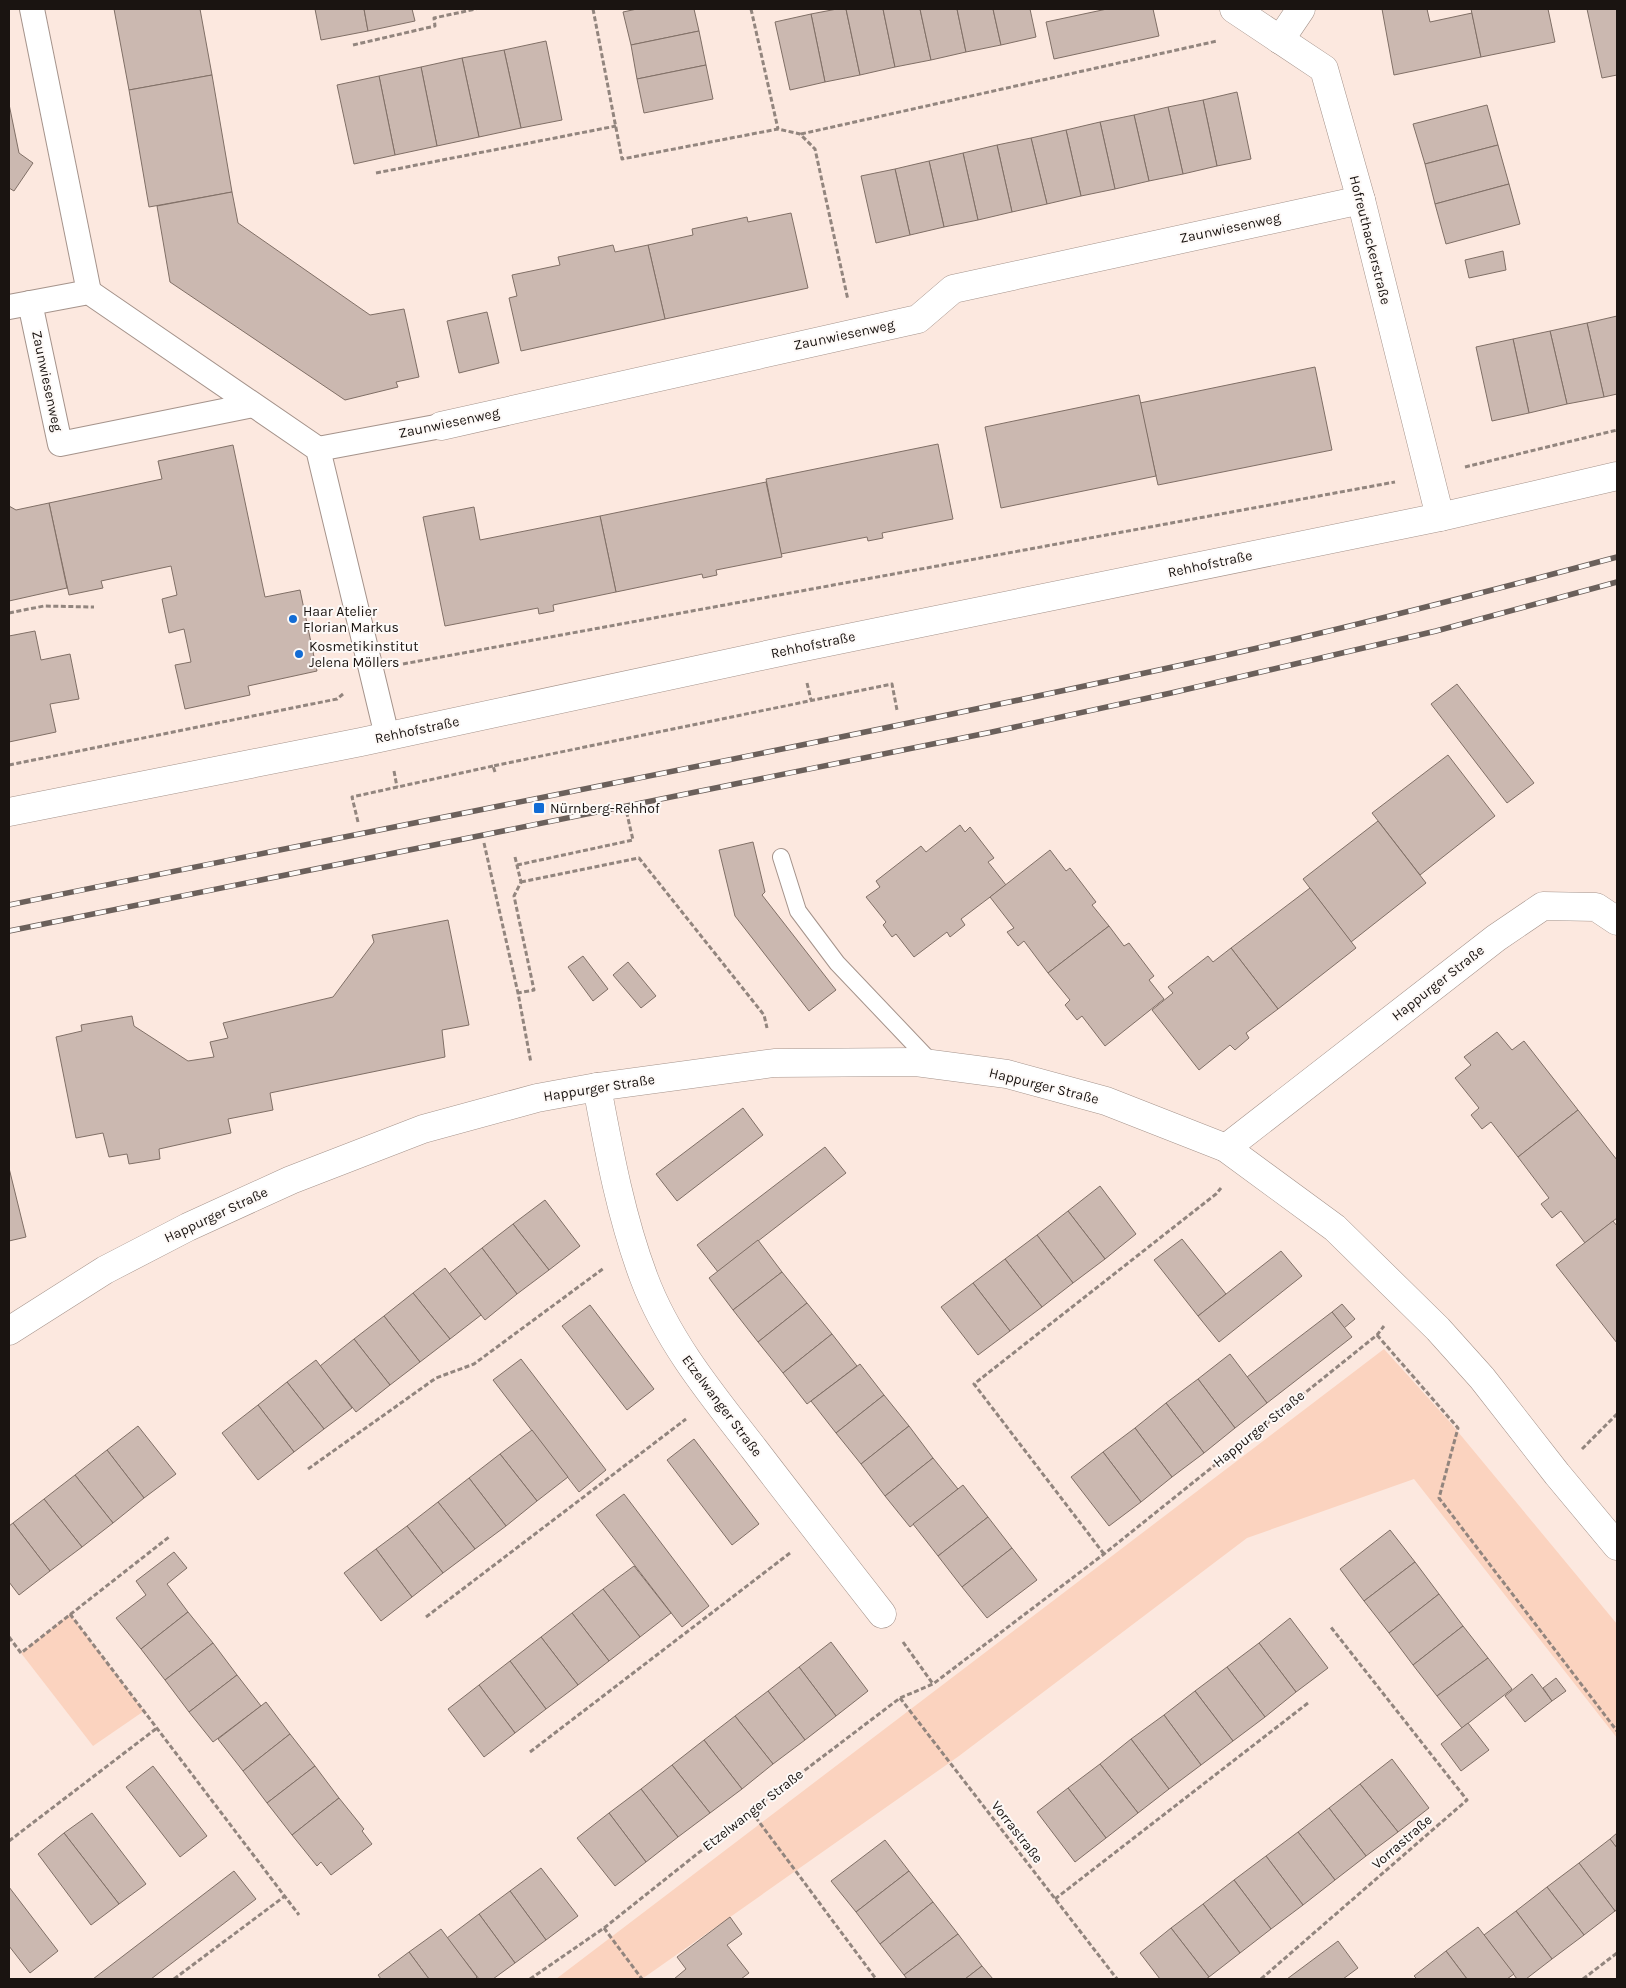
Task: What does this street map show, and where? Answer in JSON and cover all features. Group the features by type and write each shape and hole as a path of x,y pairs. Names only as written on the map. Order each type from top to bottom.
{"street":[{"path":"32,9 89,292 318,450 387,736"},
{"path":"1280,40 1300,9"},
{"name":"Hofreuthackerstraße","path":"1238,12 1324,69 1361,200 1440,517"},
{"name":"Zaunwiesenweg","path":"318,450 440,426 918,318 954,289 1361,200"},
{"name":"Zaunwiesenweg","path":"89,292 19,305 60,444 253,405"},
{"name":"Rehhofstraße","path":"9,812 387,736 799,648 1440,517 1617,476"},
{"name":"Happurger Straße","path":"1235,1154 1496,938 1543,906 1596,907 1617,921"},
{"name":"Happurger Straße","path":"9,1331 105,1270 188,1227 291,1180 422,1129 538,1098 597,1087 774,1062 916,1062 933,1064 1007,1074 1106,1101 1235,1154 1335,1228 1408,1299 1482,1378 1556,1474 1617,1546"},
{"name":"Etzelwanger Straße","path":"597,1087 610,1158 633,1246 644,1279 662,1317 682,1353 714,1398 882,1614"}],"lane":[{"path":"782,857 798,911 837,963 933,1064"}],"path":[{"path":"353,45 435,26 434,18 476,9"},
{"path":"593,9 622,159 778,128 800,134 815,148 855,332"},
{"path":"751,9 778,128"},
{"path":"800,134 1224,39 1238,12"},
{"path":"376,173 616,126"},
{"path":"9,765 337,699 372,671 428,658 1430,476 1617,430"},
{"path":"9,613 44,606 94,607"},
{"path":"358,822 352,797 493,766 892,684 898,710"},
{"path":"493,766 495,772"},
{"path":"517,865 633,840 627,814"},
{"path":"484,843 518,994 538,1098"},
{"path":"515,857 520,882 514,896 534,990 518,994"},
{"path":"520,882 640,858 764,1015"},
{"path":"1104,1554 974,1384 1216,1194 1235,1154"},
{"path":"308,1469 436,1378 474,1364 633,1246"},
{"name":"Happurger Straße","path":"1104,1554 1377,1335 1408,1299"},
{"path":"1377,1335 1458,1428 1439,1498 1617,1731"},
{"path":"426,1617 714,1398"},
{"path":"1556,1474 1617,1414"},
{"path":"530,1752 818,1532"},
{"path":"9,1637 21,1652 169,1537"},
{"name":"Etzelwanger Straße","path":"530,1979 604,1928 751,1811 900,1698 933,1684 1104,1554"},
{"path":"70,1614 299,1915"},
{"path":"882,1614 933,1684"},
{"name":"Vorrastraße","path":"1261,1979 1467,1800 1330,1626"},
{"name":"Vorrastraße","path":"900,1698 1117,1979"},
{"path":"1055,1899 1308,1704"},
{"path":"9,1842 157,1728"},
{"path":"751,1811 876,1979"},
{"path":"174,1979 285,1896"},
{"path":"604,1928 642,1979"},
{"path":"1583,1979 1617,1953"}],"shaded area":[{"path":"1384,1349 1449,1421 1617,1624 1617,1738 1414,1479 1247,1538 959,1756 642,1979 556,1979"},
{"path":"70,1614 144,1711 93,1746 21,1653"}],"building":[{"path":"114,9 200,9 212,75 129,90"},
{"path":"315,9 364,9 368,31 321,40"},
{"path":"364,9 412,9 415,21 368,31"},
{"path":"637,9 694,9 699,31 631,45 623,12"},
{"path":"846,9 860,75 825,82 811,14"},
{"path":"846,9 883,9 895,67 860,75"},
{"path":"883,9 920,9 931,60 895,67"},
{"path":"920,9 957,9 966,52 931,60"},
{"path":"957,9 993,9 1001,45 966,52"},
{"path":"993,9 1030,9 1036,37 1001,45"},
{"path":"1107,9 1153,9 1159,36 1054,59 1046,22"},
{"path":"1382,9 1427,9 1430,22 1472,13 1481,57 1394,75"},
{"path":"1471,9 1548,9 1555,42 1481,57"},
{"path":"1587,9 1617,9 1617,75 1602,78"},
{"path":"811,14 825,82 790,90 775,22"},
{"path":"699,31 706,65 637,79 631,45"},
{"path":"546,41 562,120 521,128 504,50"},
{"path":"504,50 521,128 479,137 462,58"},
{"path":"462,58 479,137 437,146 421,67"},
{"path":"706,65 713,99 644,113 637,79"},
{"path":"421,67 437,146 395,155 379,76"},
{"path":"212,75 232,192 149,207 129,90"},
{"path":"379,76 395,155 354,164 337,85"},
{"path":"1237,92 1251,159 1217,166 1203,100"},
{"path":"1203,100 1217,166 1183,174 1168,107"},
{"path":"9,104 19,153 33,163 14,191 9,188"},
{"path":"1487,105 1498,145 1425,164 1413,124"},
{"path":"1168,107 1183,174 1149,181 1134,115"},
{"path":"1134,115 1149,181 1115,189 1100,122"},
{"path":"1100,122 1115,189 1081,196 1066,130"},
{"path":"1066,130 1081,196 1047,204 1031,138"},
{"path":"1031,138 1047,204 1012,212 997,145"},
{"path":"997,145 1012,212 978,220 963,153"},
{"path":"1498,145 1509,184 1435,204 1425,164"},
{"path":"963,153 978,220 944,227 929,161"},
{"path":"929,161 944,227 910,235 895,169"},
{"path":"895,169 910,235 876,243 861,176"},
{"path":"1509,184 1520,224 1446,244 1435,204"},
{"path":"232,192 238,223 370,315 404,309 419,377 396,382 398,387 345,400 170,282 157,206"},
{"path":"791,213 808,288 665,319 648,245 693,235 692,229 747,217 748,222"},
{"path":"613,245 615,252 648,245 665,319 521,351 509,298 517,296 512,275 560,265 558,257"},
{"path":"1503,251 1506,270 1469,278 1465,260"},
{"path":"487,312 499,363 459,373 447,321"},
{"path":"1617,316 1617,394 1604,397 1587,323"},
{"path":"1587,323 1604,397 1567,404 1550,331"},
{"path":"1550,331 1567,404 1529,413 1513,339"},
{"path":"1513,339 1529,413 1492,421 1476,347"},
{"path":"1315,367 1332,450 1158,485 1140,403"},
{"path":"1139,395 1156,476 1001,508 985,427"},
{"path":"938,444 953,519 882,533 883,538 868,541 867,537 781,554 766,479"},
{"path":"233,445 265,597 300,590 317,671 248,686 250,695 185,709 175,665 191,662 184,629 169,633 162,599 177,595 171,566 101,581 103,588 69,595 49,503 162,479 158,461"},
{"path":"766,482 782,557 716,570 717,575 703,578 702,574 616,592 600,516"},
{"path":"49,503 67,588 9,601 9,506 16,510"},
{"path":"474,507 480,540 600,516 616,592 553,605 554,611 539,614 538,608 445,626 423,517"},
{"path":"35,631 41,660 70,654 79,699 50,704 56,732 9,742 9,636"},
{"path":"1457,684 1534,783 1507,803 1431,704"},
{"path":"1448,755 1495,816 1420,875 1372,813"},
{"path":"1378,821 1426,883 1351,942 1303,879"},
{"path":"960,825 965,832 970,827 994,858 988,862 1006,885 961,919 965,925 950,937 947,932 914,957 896,934 892,937 883,925 886,922 866,897 880,887 876,881 921,846 926,852"},
{"path":"753,842 765,892 762,895 836,990 809,1011 735,916 719,850"},
{"path":"1050,850 1066,871 1070,868 1096,902 1092,905 1109,926 1048,973 1024,941 1018,946 1007,932 1014,928 990,897"},
{"path":"1310,888 1356,948 1278,1009 1231,948"},
{"path":"448,920 469,1025 442,1030 445,1057 270,1093 273,1110 228,1119 231,1133 159,1149 160,1159 129,1164 127,1154 109,1157 103,1133 76,1138 56,1037 82,1031 81,1025 132,1016 134,1026 188,1061 214,1057 210,1042 228,1038 223,1023 333,997 374,942 372,935"},
{"path":"1109,926 1124,946 1129,943 1154,976 1149,980 1164,999 1105,1046 1082,1016 1077,1020 1065,1005 1070,1000 1048,973"},
{"path":"1231,948 1278,1009 1246,1033 1249,1038 1235,1050 1230,1045 1199,1070 1152,1010 1173,993 1168,987 1208,956 1213,962"},
{"path":"583,956 608,989 593,1001 568,967"},
{"path":"628,962 656,996 641,1008 613,975"},
{"path":"1497,1032 1512,1050 1524,1041 1578,1110 1518,1157 1491,1122 1482,1129 1471,1115 1479,1108 1455,1078 1471,1065 1464,1057"},
{"path":"743,1108 763,1135 677,1201 656,1174"},
{"path":"1578,1110 1617,1160 1617,1218 1585,1243 1561,1211 1552,1218 1541,1204 1549,1198 1518,1157"},
{"path":"825,1147 846,1173 718,1272 697,1245"},
{"path":"9,1168 26,1237 9,1241"},
{"path":"1100,1186 1136,1234 1105,1259 1068,1211"},
{"path":"545,1200 580,1246 549,1270 513,1224"},
{"path":"1068,1211 1105,1259 1073,1283 1037,1235"},
{"path":"1613,1221 1617,1226 1617,1343 1556,1265"},
{"path":"513,1224 549,1270 517,1294 482,1248"},
{"path":"1037,1235 1073,1283 1042,1307 1005,1259"},
{"path":"1182,1239 1226,1294 1198,1316 1154,1260"},
{"path":"758,1240 782,1272 733,1310 709,1278"},
{"path":"482,1248 517,1294 485,1320 449,1274"},
{"path":"1281,1251 1302,1276 1219,1342 1198,1316"},
{"path":"1005,1259 1042,1307 1010,1331 973,1283"},
{"path":"445,1268 481,1315 450,1339 413,1293"},
{"path":"782,1272 807,1303 758,1342 733,1310"},
{"path":"973,1283 1010,1331 978,1355 941,1307"},
{"path":"413,1293 450,1339 420,1362 384,1316"},
{"path":"807,1303 832,1334 783,1373 758,1342"},
{"path":"1342,1304 1355,1319 1344,1328 1332,1312"},
{"path":"590,1305 654,1389 627,1410 562,1326"},
{"path":"1332,1312 1352,1337 1267,1403 1247,1377"},
{"path":"384,1316 420,1362 390,1385 354,1339"},
{"path":"832,1334 857,1366 807,1404 783,1373"},
{"path":"354,1339 390,1385 356,1412 320,1366"},
{"path":"1230,1354 1267,1403 1235,1428 1198,1379"},
{"path":"521,1359 606,1470 579,1492 493,1380"},
{"path":"316,1360 352,1408 324,1429 287,1382"},
{"path":"860,1364 884,1395 836,1433 811,1401"},
{"path":"1198,1379 1235,1428 1204,1453 1166,1403"},
{"path":"287,1382 324,1429 294,1452 258,1405"},
{"path":"884,1395 909,1426 861,1464 836,1433"},
{"path":"1166,1403 1204,1453 1172,1477 1135,1428"},
{"path":"258,1405 294,1452 258,1480 222,1433"},
{"path":"138,1426 176,1474 144,1498 107,1450"},
{"path":"909,1426 933,1458 885,1496 861,1464"},
{"path":"1135,1428 1172,1477 1141,1502 1103,1452"},
{"path":"532,1430 568,1477 537,1501 500,1454"},
{"path":"694,1439 759,1524 732,1545 667,1460"},
{"path":"107,1450 144,1498 113,1523 75,1475"},
{"path":"1103,1452 1141,1502 1109,1526 1071,1477"},
{"path":"500,1454 537,1501 506,1526 469,1478"},
{"path":"933,1458 958,1489 910,1527 885,1496"},
{"path":"75,1475 113,1523 82,1547 44,1499"},
{"path":"469,1478 506,1526 475,1549 438,1502"},
{"path":"963,1485 988,1517 938,1556 913,1524"},
{"path":"624,1494 709,1606 682,1627 596,1515"},
{"path":"44,1499 82,1547 50,1571 13,1523"},
{"path":"438,1502 475,1549 443,1573 407,1526"},
{"path":"988,1517 1012,1548 962,1587 938,1556"},
{"path":"13,1523 50,1571 19,1595 9,1582 9,1526"},
{"path":"407,1526 443,1573 412,1597 376,1549"},
{"path":"1390,1530 1415,1562 1364,1601 1340,1569"},
{"path":"1012,1548 1037,1580 987,1618 962,1587"},
{"path":"376,1549 412,1597 381,1621 344,1573"},
{"path":"174,1552 187,1568 167,1584 188,1612 141,1649 116,1618 146,1595 136,1581"},
{"path":"1415,1562 1439,1594 1389,1633 1364,1601"},
{"path":"634,1566 671,1613 640,1637 603,1589"},
{"path":"603,1589 640,1637 609,1661 572,1613"},
{"path":"1439,1594 1463,1626 1413,1665 1389,1633"},
{"path":"188,1612 213,1643 165,1680 141,1649"},
{"path":"572,1613 609,1661 578,1685 541,1637"},
{"path":"1290,1618 1328,1668 1296,1692 1259,1643"},
{"path":"1463,1626 1488,1658 1437,1696 1413,1665"},
{"path":"541,1637 578,1685 546,1709 510,1661"},
{"path":"831,1642 868,1691 836,1716 799,1667"},
{"path":"213,1643 237,1675 189,1712 165,1680"},
{"path":"1259,1643 1296,1692 1265,1717 1227,1667"},
{"path":"1488,1658 1512,1689 1462,1728 1437,1696"},
{"path":"510,1661 546,1709 515,1733 479,1685"},
{"path":"799,1667 836,1716 805,1740 768,1691"},
{"path":"1227,1667 1265,1717 1233,1741 1195,1691"},
{"path":"1532,1674 1552,1701 1525,1722 1505,1696"},
{"path":"237,1675 261,1706 213,1742 189,1712"},
{"path":"1556,1678 1566,1691 1552,1701 1543,1688"},
{"path":"479,1685 515,1733 484,1757 448,1709"},
{"path":"768,1691 805,1740 773,1764 735,1716"},
{"path":"1195,1691 1233,1741 1201,1765 1164,1715"},
{"path":"266,1702 290,1734 243,1771 218,1739"},
{"path":"1164,1715 1201,1765 1169,1789 1131,1739"},
{"path":"735,1716 773,1764 742,1789 704,1740"},
{"path":"1468,1723 1489,1750 1461,1771 1441,1744"},
{"path":"290,1734 315,1766 267,1803 243,1771"},
{"path":"1131,1739 1169,1789 1138,1813 1100,1764"},
{"path":"704,1740 742,1789 710,1813 672,1765"},
{"path":"1392,1759 1429,1808 1398,1832 1360,1784"},
{"path":"1100,1764 1138,1813 1106,1838 1068,1788"},
{"path":"672,1765 710,1813 678,1837 641,1789"},
{"path":"153,1766 207,1836 180,1857 126,1787"},
{"path":"315,1766 339,1798 292,1835 267,1803"},
{"path":"1360,1784 1398,1832 1366,1856 1329,1808"},
{"path":"1068,1788 1106,1838 1075,1862 1037,1812"},
{"path":"641,1789 678,1837 646,1862 609,1813"},
{"path":"339,1798 364,1829 362,1831 372,1844 331,1875 321,1862 317,1866 292,1835"},
{"path":"1329,1808 1366,1856 1335,1880 1298,1832"},
{"path":"92,1813 146,1884 119,1904 64,1833"},
{"path":"609,1813 646,1862 615,1886 577,1838"},
{"path":"1298,1832 1335,1880 1303,1905 1266,1856"},
{"path":"64,1833 119,1904 91,1925 38,1854"},
{"path":"1617,1833 1617,1848 1610,1839"},
{"path":"1610,1839 1617,1848 1617,1910 1615,1911 1579,1863"},
{"path":"885,1840 909,1871 856,1912 831,1881"},
{"path":"1266,1856 1303,1905 1271,1929 1234,1880"},
{"path":"1579,1863 1615,1911 1584,1935 1547,1887"},
{"path":"541,1868 578,1916 546,1940 510,1891"},
{"path":"234,1871 256,1899 151,1979 93,1979"},
{"path":"909,1871 933,1902 880,1944 856,1912"},
{"path":"1234,1880 1271,1929 1240,1953 1203,1904"},
{"path":"9,1887 58,1951 30,1973 9,1946"},
{"path":"1547,1887 1584,1935 1552,1959 1516,1911"},
{"path":"510,1891 546,1940 515,1963 479,1914"},
{"path":"933,1902 958,1934 904,1975 880,1944"},
{"path":"1203,1904 1240,1953 1209,1977 1171,1928"},
{"path":"1516,1911 1552,1959 1526,1979 1517,1979 1484,1935"},
{"path":"479,1914 515,1963 493,1979 479,1979 447,1938"},
{"path":"730,1917 742,1934 727,1945 749,1973 741,1979 674,1979 686,1969 677,1957"},
{"path":"1478,1927 1514,1974 1507,1979 1467,1979 1446,1951"},
{"path":"1171,1928 1209,1977 1206,1979 1160,1979 1140,1953"},
{"path":"441,1929 477,1977 475,1979 429,1979 409,1952"},
{"path":"958,1934 982,1966 965,1979 907,1979 904,1975"},
{"path":"1338,1941 1358,1968 1343,1979 1287,1979"},
{"path":"1446,1951 1467,1979 1417,1979 1414,1976"},
{"path":"409,1952 429,1979 381,1979 378,1975"},
{"path":"982,1966 993,1979 965,1979"}],"railway":[{"path":"9,905 754,755 1200,661 1305,637 1617,557"},
{"path":"9,931 992,732 1171,693 1436,631 1617,582"}],"place":[{"name":"Haar Atelier Florian Markus","path":"293,619"},
{"name":"Kosmetikinstitut Jelena Möllers","path":"299,654"},
{"name":"Nürnberg-Rehhof","path":"539,808"}]}
